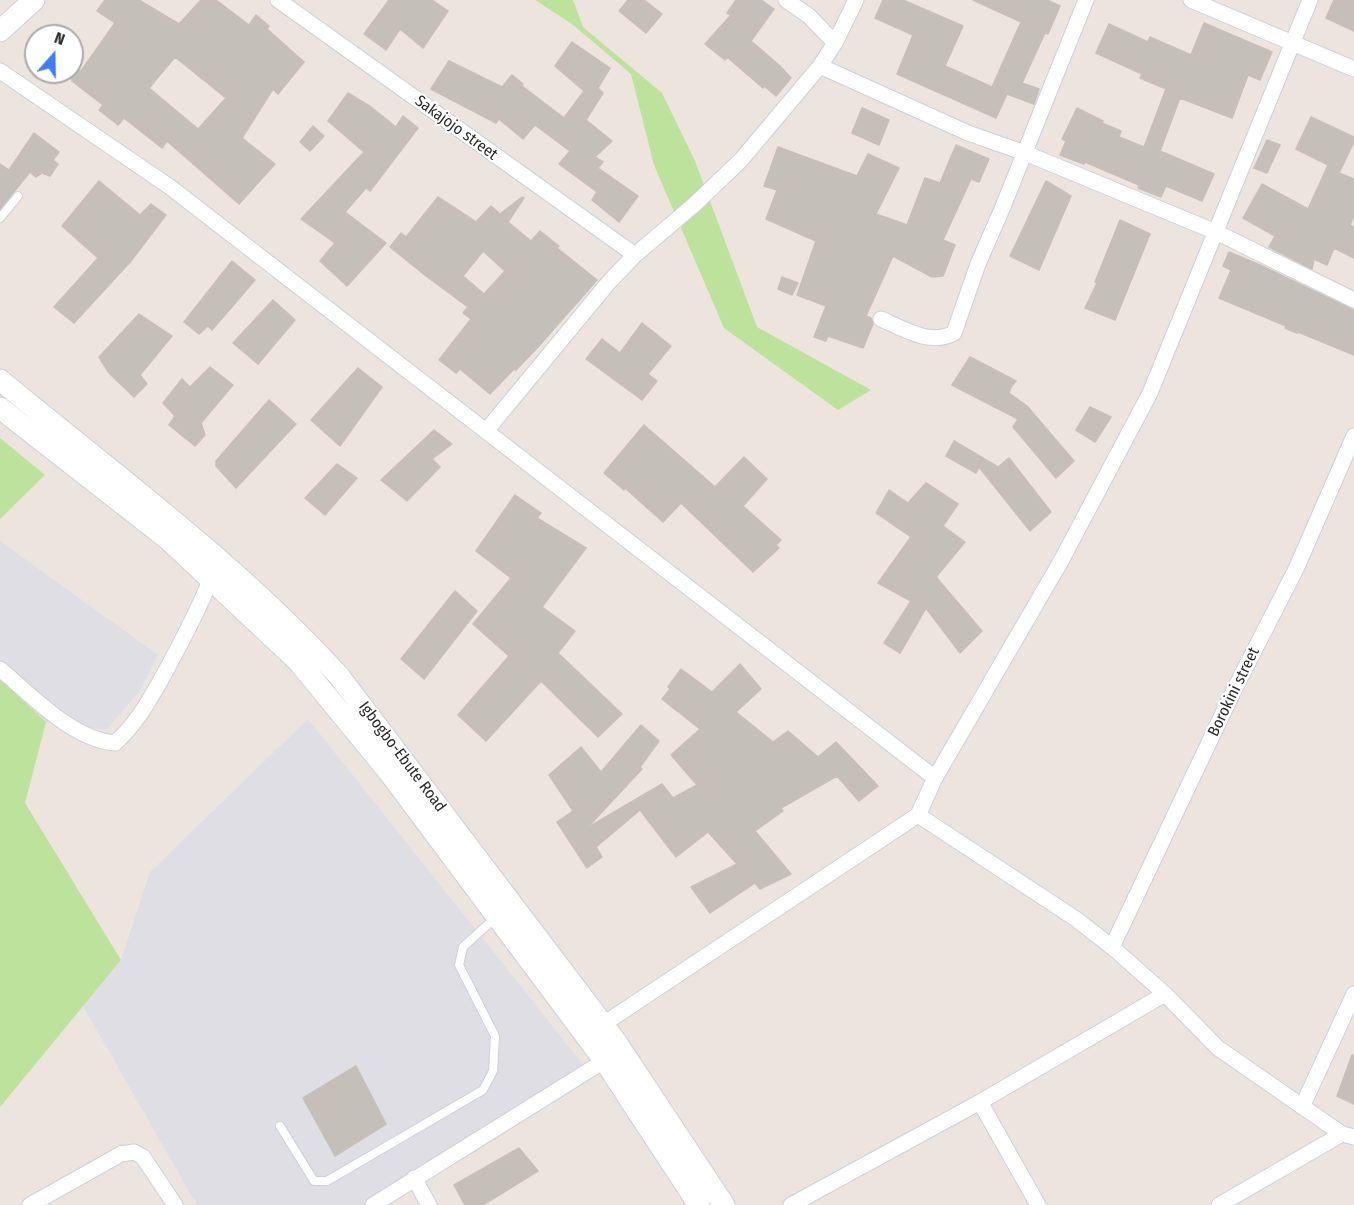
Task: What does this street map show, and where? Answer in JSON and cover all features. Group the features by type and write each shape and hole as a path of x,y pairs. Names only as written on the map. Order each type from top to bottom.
{"main road":[{"path":"0,31 34,0"},
{"name":"Igbogbo-Ebute Road","path":"0,380 231,568 301,634 339,676 388,738 594,1030 724,1205"},
{"name":"Igbogbo-Ebute Road","path":"0,408 169,540 298,661 389,772 496,917 594,1030"},
{"name":"Igbogbo-Ebute Road","path":"613,1055 699,1205"}],"street":[{"name":"Sakajojo street","path":"278,0 634,255"},
{"path":"786,0 809,16 836,43"},
{"path":"486,431 634,255 695,204 741,160 820,66 836,43 856,0"},
{"path":"881,320 930,339 944,339 954,333 978,264 1086,0"},
{"path":"1191,0 1354,69"},
{"path":"594,1030 918,815 935,778 1061,561 1150,393 1310,0"},
{"path":"820,66 968,134 1024,153 1216,232 1354,300"},
{"path":"0,71 170,187 935,778"},
{"name":"Borokini street","path":"1112,947 1233,692 1301,559 1354,436"},
{"path":"0,669 61,720 89,737 115,743 128,731 151,698 199,611 211,578"},
{"path":"918,815 1076,919 1112,947 1164,994 1218,1048 1348,1136 1219,1205"},
{"path":"791,1205 980,1102 1164,994"},
{"path":"1302,1107 1354,994"},
{"path":"373,1205 613,1055"},
{"path":"980,1102 1038,1205"},
{"path":"30,1205 121,1154 134,1152 143,1157 175,1205"},
{"path":"414,1178 429,1205"}],"lane":[{"path":"0,218 18,196"},
{"path":"280,1126 314,1181 327,1181 483,1090 493,1071 495,1036 459,965 463,947 496,917"}],"shaded area":[{"path":"0,541 158,655 140,691 106,730 46,722 0,679"},
{"path":"308,719 585,1067 369,1205 197,1205 83,1006 121,960 150,872"}],"green space":[{"path":"535,0 573,0 583,27 662,93 695,161 757,327 871,390 838,410 724,328 654,165 631,74 572,24"},
{"path":"0,438 45,475 0,519"},
{"path":"0,679 46,722 25,803 121,960 0,1107"}],"building":[{"path":"105,0 139,0 179,24 201,0 216,0 249,25 256,15 269,26 267,29 304,62 278,94 273,89 242,138 275,164 239,204 167,141 162,148 124,118 118,125 99,110 103,105 76,84 84,84 84,67 115,23 97,11","holes":["175,57 226,98 198,129 149,88"]},
{"path":"389,0 432,0 448,11 423,48 400,29 386,50 364,34"},
{"path":"628,0 644,0 662,14 646,33 619,11"},
{"path":"736,0 761,0 774,9 751,41 791,78 776,96 764,86 763,88 727,57 725,60 705,44 731,15 727,13"},
{"path":"883,0 903,0 963,26 945,66 992,87 1021,22 973,0 1047,0 1060,6 1022,83 1039,89 1034,104 1007,94 996,118 897,74 913,35 875,18"},
{"path":"1334,0 1354,0 1354,31 1326,18"},
{"path":"1204,23 1272,52 1260,80 1248,75 1232,118 1180,98 1160,151 1214,174 1202,201 1166,186 1161,197 1085,162 1084,164 1060,155 1066,141 1062,139 1077,108 1121,131 1119,137 1144,147 1166,89 1140,78 1142,74 1096,53 1109,24 1148,42 1150,37 1191,55"},
{"path":"572,42 610,68 598,88 603,93 586,120 612,141 595,157 603,162 598,168 638,196 619,222 592,200 597,192 559,164 570,151 535,125 523,139 499,119 496,123 431,89 449,61 502,87 512,75 523,84 522,86 564,118 584,91 555,66"},
{"path":"348,93 371,107 396,127 403,116 418,128 370,191 366,188 345,212 386,243 347,286 320,261 335,243 301,219 364,152 328,121"},
{"path":"862,108 889,120 879,145 852,133"},
{"path":"1311,117 1354,137 1354,142 1339,173 1354,179 1354,216 1350,225 1354,227 1354,258 1334,248 1327,265 1314,259 1312,269 1269,247 1275,236 1243,218 1262,184 1308,209 1328,165 1296,149"},
{"path":"313,126 324,136 310,151 300,142"},
{"path":"34,133 59,152 53,160 58,164 50,176 42,173 36,177 30,172 0,209 0,164 9,170"},
{"path":"1267,140 1280,145 1267,173 1254,168"},
{"path":"956,145 989,159 979,182 971,179 943,240 955,245 943,276 932,277 893,256 866,316 871,318 873,324 863,348 828,336 826,341 814,337 826,306 797,295 816,241 766,219 777,190 764,186 778,147 857,176 868,154 899,168 876,214 907,225 925,178 940,183"},
{"path":"99,181 140,215 151,204 166,215 131,261 74,323 54,307 98,258 62,226"},
{"path":"1046,181 1071,196 1039,270 1010,256"},
{"path":"438,197 476,222 491,206 500,214 522,197 524,198 508,222 531,241 540,231 559,246 557,248 597,280 538,347 490,394 460,369 456,373 439,360 471,319 463,313 468,307 390,247 401,233 406,237","holes":["483,251 505,271 484,294 463,276"]},
{"path":"1120,220 1150,234 1115,320 1085,308 1097,283 1095,282"},
{"path":"1229,252 1354,310 1354,355 1285,328 1286,326 1219,298 1231,270 1223,266"},
{"path":"232,261 255,280 212,330 208,326 199,334 184,322"},
{"path":"782,277 798,283 792,295 778,289"},
{"path":"273,300 295,320 258,364 233,343"},
{"path":"139,314 172,336 140,375 147,384 134,397 109,373 99,357"},
{"path":"642,323 671,346 648,374 657,381 642,400 586,359 602,339 620,353"},
{"path":"970,357 1016,381 1009,393 1027,406 1074,461 1056,478 1013,427 1018,419 952,385"},
{"path":"210,367 233,385 201,423 205,435 195,446 169,425 175,416 163,403 182,379 190,387"},
{"path":"358,368 382,387 340,446 311,420"},
{"path":"269,400 296,424 236,488 216,466 216,461"},
{"path":"1090,407 1111,417 1095,442 1076,430"},
{"path":"644,425 715,487 744,457 767,479 743,506 781,540 776,545 779,548 753,572 681,503 663,522 625,488 624,490 604,473"},
{"path":"434,430 452,444 432,459 440,467 407,501 381,480"},
{"path":"954,441 998,467 1009,458 1051,512 1030,531 979,467 976,473 946,456"},
{"path":"337,464 357,478 325,515 305,498"},
{"path":"926,483 958,504 943,526 965,542 936,577 982,631 960,653 926,608 900,653 884,643 911,601 878,583 911,537 876,513 889,490 908,503"},
{"path":"515,495 541,513 537,518 586,548 542,607 575,631 558,653 622,714 598,737 541,681 486,741 458,715 509,656 473,624 511,578 476,551"},
{"path":"455,591 477,611 424,679 401,659"},
{"path":"740,664 761,689 736,712 773,742 788,731 818,757 836,742 878,786 859,801 837,776 781,808 783,811 755,831 791,874 760,889 755,883 710,913 691,887 737,864 708,832 676,857 640,810 596,847 602,857 587,868 557,822 573,811 549,775 581,747 601,772 641,725 659,741 640,767 642,769 587,828 662,784 673,798 697,785 671,755 700,729 662,699 681,669 712,692"},
{"path":"1352,1055 1354,1055 1354,1104 1337,1096"},
{"path":"356,1066 386,1124 335,1156 303,1098"},
{"path":"519,1148 538,1171 483,1205 465,1205 454,1185"}]}
